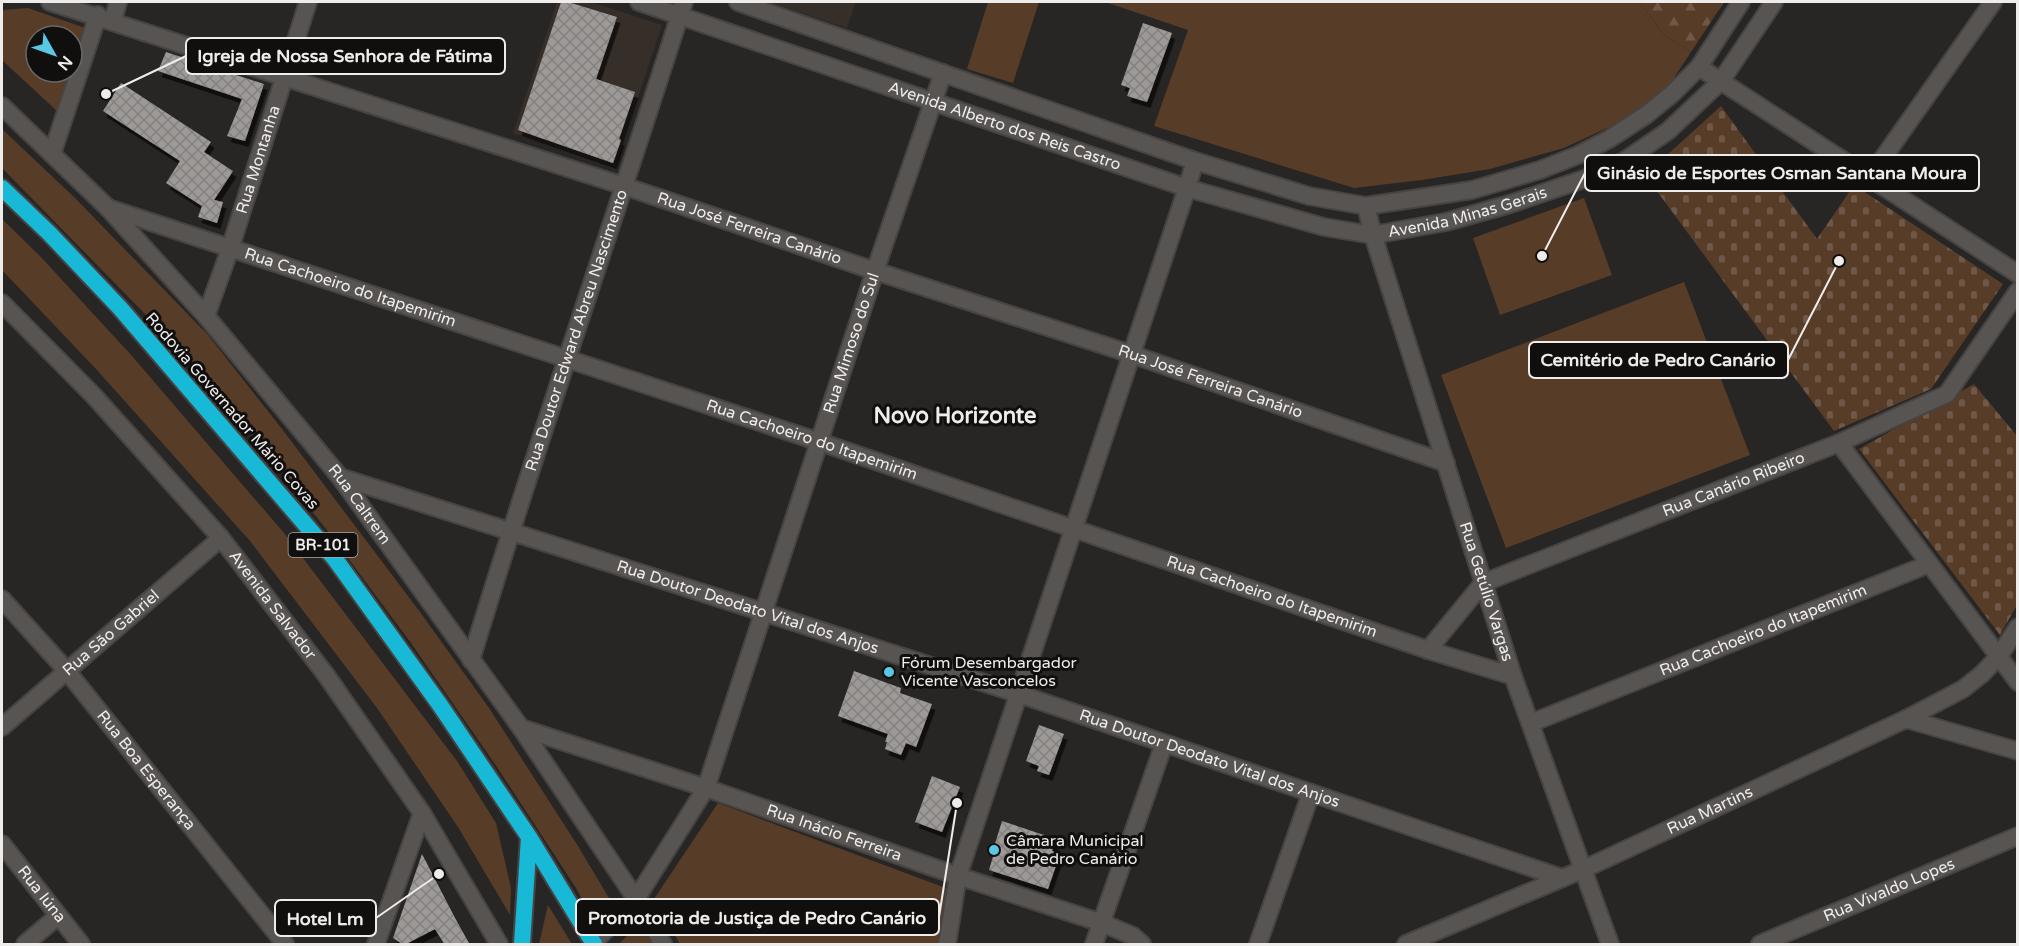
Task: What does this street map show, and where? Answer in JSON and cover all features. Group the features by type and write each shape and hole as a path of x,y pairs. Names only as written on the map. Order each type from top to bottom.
{"highway":[{"name":"Rodovia Governador Mário Covas","path":"2,188 120,308 335,559 440,705 529,837 593,944"},
{"path":"522,945 529,837"}],"street":[{"name":"Rua José Ferreira Canário","path":"50,2 624,186 1131,354 1446,463"},
{"path":"52,154 105,18 118,2"},
{"name":"Rua Montanha","path":"206,316 230,249 308,2"},
{"name":"Avenida Alberto dos Reis Castro","path":"639,2 682,8 933,100 1187,188 1324,227 1373,235"},
{"name":"Avenida Alberto dos Reis Castro","path":"738,2 1195,161 1309,196 1366,206"},
{"name":"Avenida Minas Gerais","path":"1366,206 1472,190 1540,170 1578,155 1646,115 1672,94 1699,67 1741,2"},
{"name":"Avenida Minas Gerais","path":"1373,235 1446,222 1499,207 1594,174 1624,161 1668,131 1721,81 1774,2"},
{"path":"1869,178 1993,2"},
{"name":"Rua Doutor Edward Abreu Nascimento","path":"471,660 565,360 682,8"},
{"path":"1699,67 2018,274"},
{"name":"Rua Mimoso do Sul","path":"593,944 636,899 706,788 875,271 943,73"},
{"name":"Rua Caltrem","path":"2,106 108,208 206,316 340,477 521,728 636,899 663,945"},
{"path":"947,945 958,876 1195,161"},
{"name":"Rua Getúlio Vargas","path":"1366,206 1373,235 1513,676 1610,945"},
{"name":"Rua Cachoeiro do Itapemirim","path":"108,208 820,442 1428,650 1513,676"},
{"name":"Rua Canário Ribeiro","path":"1428,650 1483,583 1839,443 1947,394 2018,291"},
{"name":"Avenida Salvador","path":"2,303 94,396 221,538 326,675 422,813 499,945"},
{"path":"1839,443 2018,682"},
{"name":"Rua Doutor Deodato Vital dos Anjos","path":"340,477 1019,694 1562,878"},
{"name":"Rua São Gabriel","path":"2,727 221,538"},
{"name":"Rua Cachoeiro do Itapemirim","path":"1531,723 1929,564"},
{"name":"Rua Boa Esperança","path":"2,599 68,671 285,945"},
{"name":"Rua Martins","path":"1406,945 1584,869 1906,719 1963,689 1982,674 1999,656 2018,627"},
{"path":"1906,719 2018,751"},
{"name":"Rua Inácio Ferreira","path":"521,728 706,788 958,876 1102,923 1133,936 1142,945"},
{"path":"1094,945 1164,744"},
{"path":"1258,945 1311,793"},
{"path":"376,945 422,813"},
{"name":"Rua Vivaldo Lopes","path":"1760,945 2018,836"},
{"name":"Rua Iúna","path":"2,844 81,945"},
{"path":"25,945 58,916"}],"shaded area":[{"path":"557,2 591,2 662,25 615,167 513,133"},
{"path":"769,2 856,2 847,28"}],"green space":[{"path":"988,2 1039,2 1013,83 967,69"},
{"path":"1109,2 1640,2 1663,34 1691,52 1666,90 1622,121 1564,148 1490,169 1354,188 1154,126 1188,30"},
{"path":"1640,2 1724,2 1691,52 1663,34"},
{"path":"28,8 74,24 24,24 24,80 2,60 2,10"},
{"path":"84,28 88,29 84,40"},
{"path":"28,84 68,84 58,112"},
{"path":"1721,106 1817,239 1854,185 2003,284 1931,389 1834,431 1645,175"},
{"path":"2,129 75,198 208,335 282,429 489,708 612,903 599,919 592,918 576,888 497,767 411,643 330,534 199,369 2,168"},
{"path":"1584,198 1612,275 1500,315 1473,238"},
{"path":"2,219 40,256 132,356 284,533 457,761 496,823 511,888 510,915 458,827 377,708 250,541 96,369 2,270"},
{"path":"1684,282 1750,455 1506,548 1441,375"},
{"path":"1974,384 2017,436 2017,605 2000,635 1859,449"},
{"path":"718,803 951,890 940,944 680,944 654,899"},
{"path":"548,905 572,944 539,944"},
{"path":"636,918 652,944 619,944 627,936"}],"building":[{"path":"561,2 568,2 617,17 596,79 635,92 613,163 518,130"},
{"path":"1143,23 1172,33 1147,102 1127,96 1130,88 1121,85"},
{"path":"166,52 264,84 245,141 227,136 242,99 158,71"},
{"path":"121,83 211,142 204,152 233,171 214,200 223,202 217,223 198,217 202,206 166,183 180,161 103,111"},
{"path":"854,671 901,688 900,693 932,704 916,747 906,743 901,755 885,749 888,734 838,716"},
{"path":"1039,725 1064,734 1049,775 1037,771 1039,766 1026,761"},
{"path":"932,776 960,787 942,832 915,822"},
{"path":"1002,821 1056,839 1052,851 1060,854 1048,889 989,870"},
{"path":"422,854 470,945 445,945 435,929 404,945 393,938"}],"place":[{"name":"Igreja de Nossa Senhora de Fátima","path":"106,94"},
{"name":"Ginásio de Esportes Osman Santana Moura","path":"1542,256"},
{"name":"Cemitério de Pedro Canário","path":"1839,261"},
{"name":"Fórum Desembargador Vicente Vasconcelos","path":"889,672"},
{"name":"Promotoria de Justiça de Pedro Canário","path":"957,803"},
{"name":"Câmara Municipal de Pedro Canário","path":"994,850"},
{"name":"Hotel Lm","path":"439,874"}],"district":[{"name":"Novo Horizonte","path":"955,416"}]}
